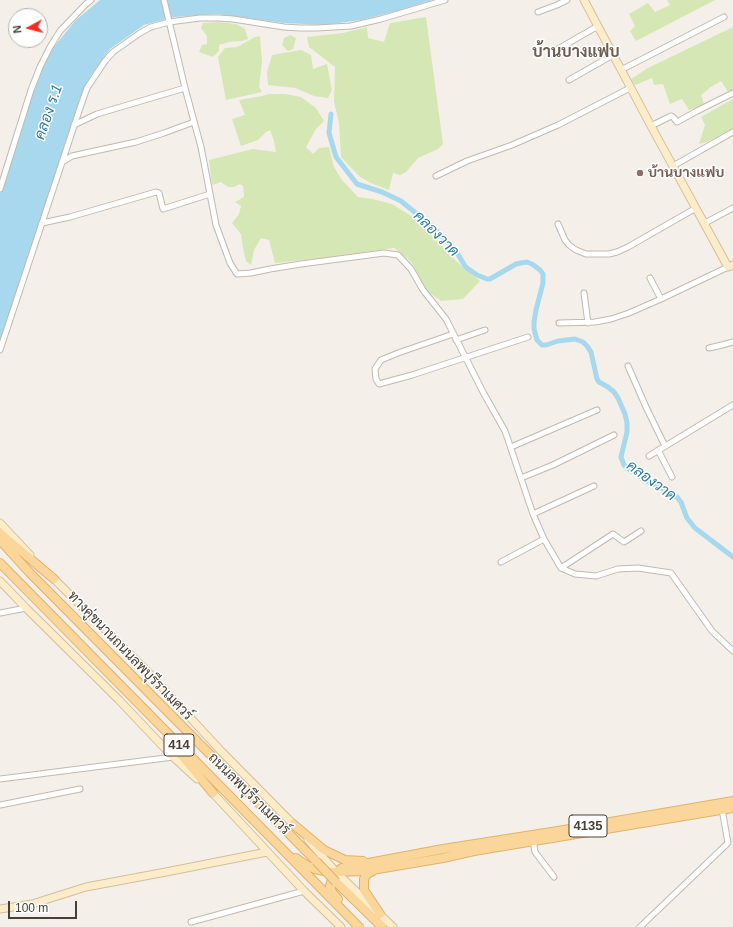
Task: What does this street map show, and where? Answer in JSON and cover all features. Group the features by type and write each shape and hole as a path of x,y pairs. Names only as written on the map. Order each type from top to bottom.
{"main road":[{"path":"584,0 704,223 731,266"},
{"name":"ทางคู่ขนานถนนลพบุรีราเมศวร์","path":"0,523 148,672 221,751 293,824 336,872 393,927"},
{"path":"0,533 54,579"},
{"name":"ถนนลพบุรีราเมศวร์","path":"0,540 30,573 382,927"},
{"name":"ถนนลพบุรีราเมศวร์","path":"0,563 359,927"},
{"path":"19,583 30,573"},
{"name":"414","path":"0,581 173,756 213,793 304,891 341,927"},
{"path":"140,706 213,793"},
{"name":"4135","path":"280,848 306,865 315,869 330,872 366,871 374,865 733,801"},
{"name":"4135","path":"374,865 534,841 733,808"},
{"path":"293,824 324,850 334,856 345,860 374,865 364,879 364,890 380,914"},
{"path":"0,909 32,904 86,887 267,852"},
{"path":"336,872 330,886 332,892 362,927"}],"street":[{"path":"0,189 31,90 40,67 50,47 60,32 73,17 92,0"},
{"path":"164,0 201,148 216,225 230,263 237,274 251,273 270,268 384,254 398,255 411,269 423,290 446,319 483,392 505,431 533,514 544,539 561,568 575,574 596,576 618,569 638,568 671,573 712,631 733,651"},
{"path":"0,350 87,88 105,61 113,52 140,33 169,22 200,18 219,18 300,28 352,26 381,20 445,0"},
{"path":"538,12 567,0"},
{"path":"621,70 724,17"},
{"path":"551,53 598,26"},
{"path":"569,80 613,55"},
{"path":"74,125 97,114 185,88"},
{"path":"436,176 467,161 512,145 557,126 630,88"},
{"path":"651,126 670,116 678,122 733,93"},
{"path":"62,162 72,156 136,142 194,122"},
{"path":"673,166 733,132"},
{"path":"42,223 70,217 156,192 159,193 163,209 210,194"},
{"path":"558,224 565,240 576,250 586,254 609,254 628,248 696,208"},
{"path":"704,223 733,208"},
{"path":"559,323 588,323 611,319 661,299 731,266"},
{"path":"650,278 661,299"},
{"path":"584,293 588,323"},
{"path":"456,340 485,330"},
{"path":"453,334 412,347 381,360 375,369 376,379 379,384 426,371 528,337"},
{"path":"709,348 733,342"},
{"path":"628,366 665,446"},
{"path":"649,456 733,405"},
{"path":"511,447 597,410"},
{"path":"521,478 553,465 614,435"},
{"path":"658,450 672,477"},
{"path":"533,514 594,486"},
{"path":"561,568 612,534 624,542 640,531"},
{"path":"501,562 544,539"},
{"path":"0,613 26,608"},
{"path":"0,779 173,756"},
{"path":"0,805 80,789"},
{"path":"640,927 728,843 722,809"},
{"path":"534,841 535,852 554,877"},
{"path":"191,922 304,891"}],"green space":[{"path":"667,0 715,0 636,41 630,31 635,26 629,14 648,3 655,12 670,5"},
{"path":"426,17 443,144 438,149 418,158 406,172 400,175 393,173 389,190 360,177 341,157 339,123 334,102 335,67 309,47 307,37 343,33 367,27 368,38 384,42 390,23"},
{"path":"218,22 236,24 245,29 248,39 219,45 219,51 213,57 199,52 202,45 207,44 207,36 201,28 203,23"},
{"path":"733,27 733,89 728,92 721,81 701,95 704,104 689,110 682,99 670,104 663,84 654,85 652,78 635,85 631,79 648,68"},
{"path":"290,35 296,38 293,49 288,51 282,45 284,38"},
{"path":"260,36 262,62 259,87 262,92 226,100 218,57 225,48 237,47 255,37"},
{"path":"301,50 311,55 313,69 327,64 332,90 328,98 314,96 295,88 268,85 267,72 272,55"},
{"path":"269,94 285,94 301,97 316,108 324,121 316,129 306,147 313,154 319,148 329,147 334,167 342,180 358,197 392,204 416,219 456,261 480,281 463,299 441,301 427,291 411,262 394,248 275,263 269,240 261,238 254,250 251,265 246,261 241,234 232,223 239,214 241,206 235,202 244,197 243,186 240,184 234,187 228,187 221,182 212,185 209,160 253,149 276,152 270,130 258,140 241,146 232,119 245,115 239,100"},
{"path":"733,99 733,129 707,142 699,144 705,125 701,117"}],"water":[{"name":"คลอง ร.1","path":"100,0 432,0 361,20 324,25 284,23 217,14 174,17 144,25 110,49 91,75 79,101 0,343 0,193 38,77 53,48 76,20"}],"waterway":[{"name":"คลองวาด","path":"331,114 329,133 336,157 357,184 382,192 401,201 433,227 456,251 467,268 477,275 487,279 490,279 516,264 521,263 527,262 540,270 543,274 543,283 534,322 537,340 542,345 546,345 558,341 575,339 583,342 587,346 591,352 597,379 614,392 625,414 627,432 621,457 624,465 645,480 677,497 681,502 687,518 695,528 733,557"}],"place":[{"name":"บ้านบางแฟบ","path":"640,173"}],"district":[{"name":"บ้านบางแฟบ","path":"576,53"}]}
